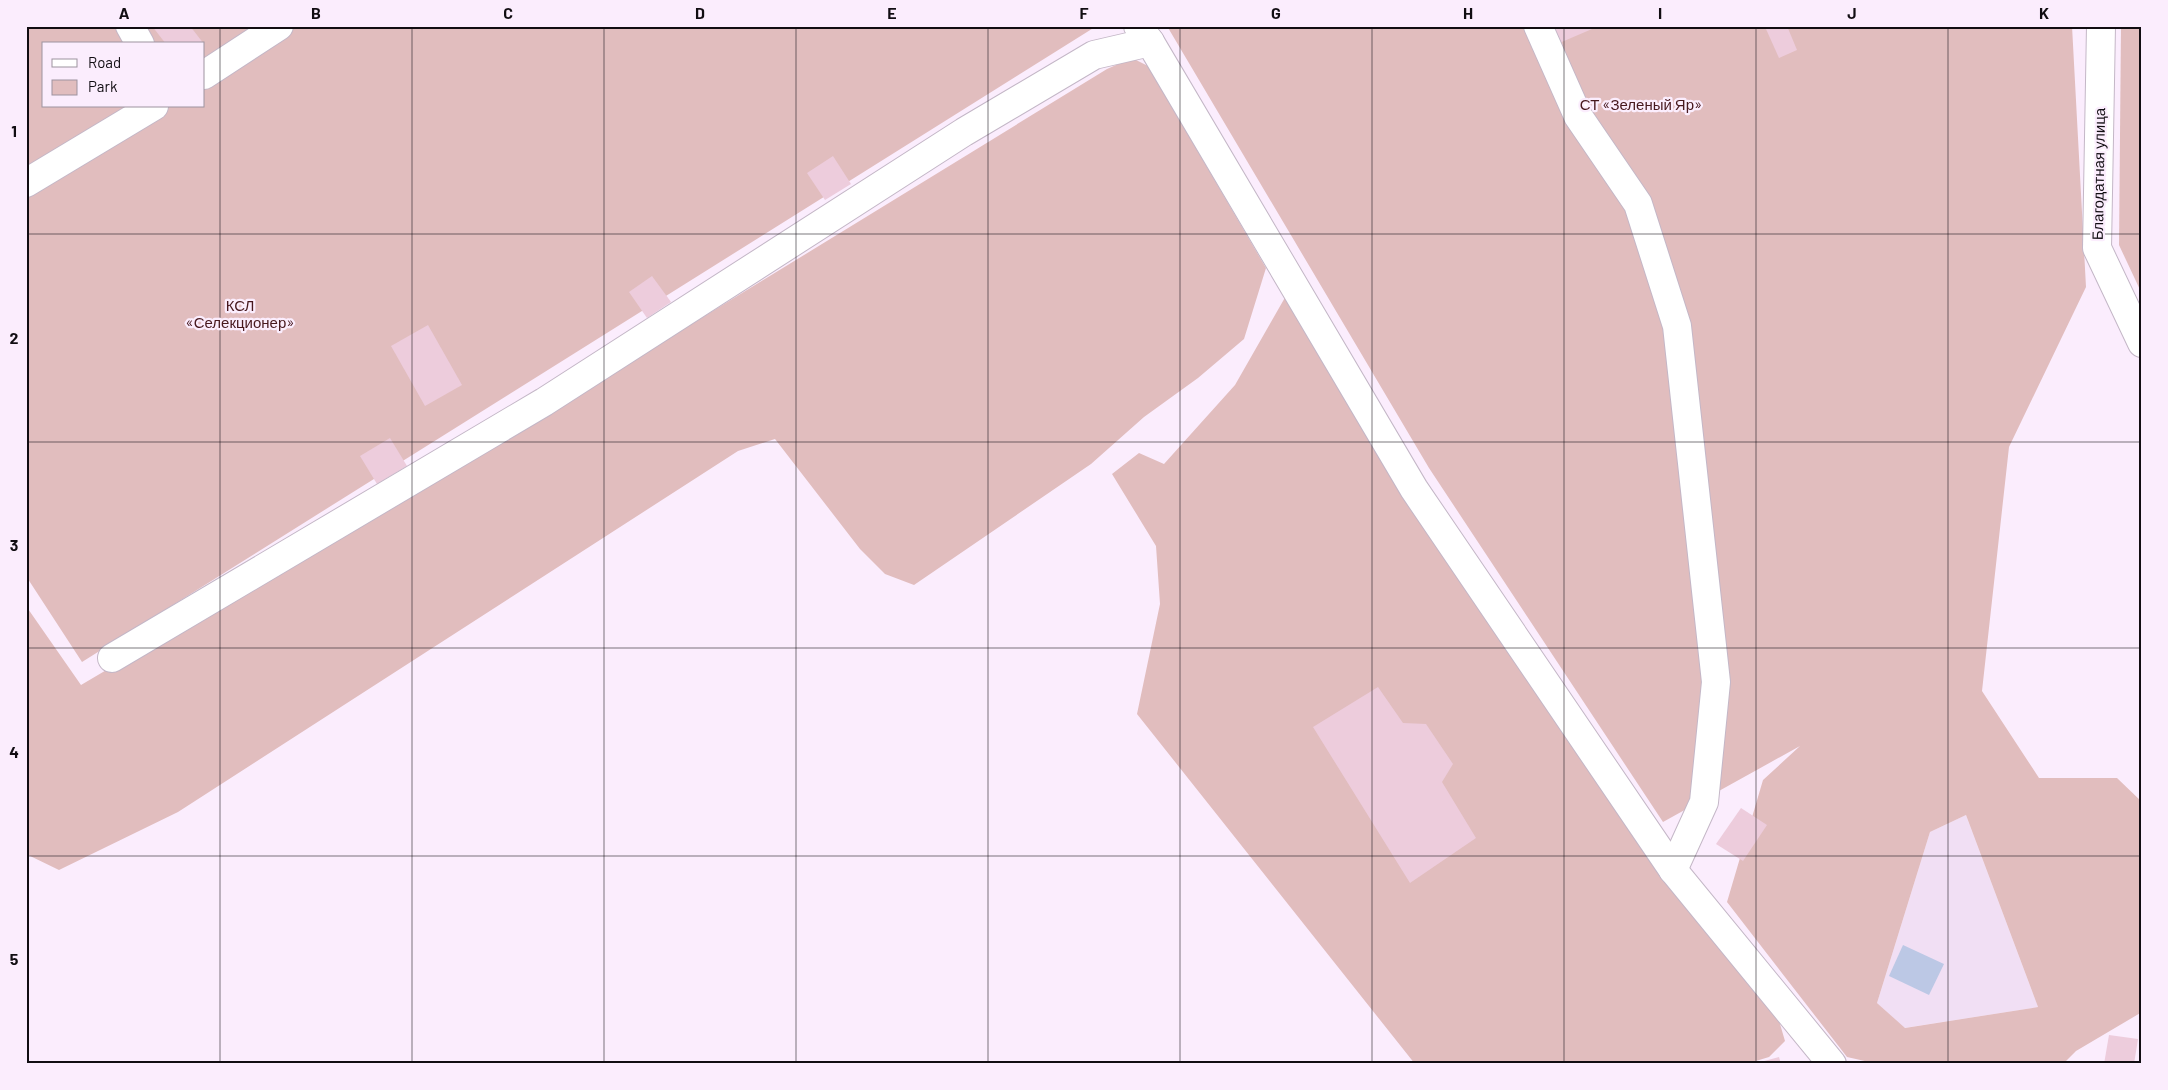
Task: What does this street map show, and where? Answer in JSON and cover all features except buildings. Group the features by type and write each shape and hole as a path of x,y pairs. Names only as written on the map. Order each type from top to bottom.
{"street":[{"path":"130,26 139,42"},
{"path":"205,74 279,26"},
{"path":"1538,26 1578,116 1638,204 1678,326 1716,682 1704,802 1673,870"},
{"name":"Благодатная улица","path":"2101,26 2097,248 2142,343"},
{"path":"112,658 544,402 964,132 1094,55 1144,34 1414,489 1673,870 1832,1064"},
{"path":"26,183 151,108"}],"shaded area":[{"path":"1966,815 2038,1007 1904,1028 1877,1003 1930,832"}],"green space":[{"name":"КСЛ «Селекционер»","path":"26,26 1095,26 1095,27 82,662 26,576"},
{"name":"СТ «Зеленый Яр»","path":"1167,26 2072,26 2086,287 2009,447 1982,691 2039,778 2117,778 2142,802 2142,1012 2076,1051 2063,1064 1878,1064 1847,1057 1727,902 1763,780 1800,746 1663,822 1429,468","holes":["1966,815 2038,1007 1905,1028 1877,1003 1930,832"]},
{"path":"2121,26 2142,26 2142,294 2119,245"},
{"path":"1132,58 1148,66 1266,268 1244,339 1198,378 1144,417 1091,464 914,585 885,574 860,549 775,439 738,451 178,812 59,870 26,854 26,606 81,685 664,341 1107,69"},
{"path":"1287,294 1775,1007 1785,1041 1769,1057 1746,1064 1415,1064 1137,714 1160,604 1156,546 1112,474 1139,453 1164,464 1235,385"}],"water":[{"path":"1903,945 1944,964 1929,995 1889,976"}]}
